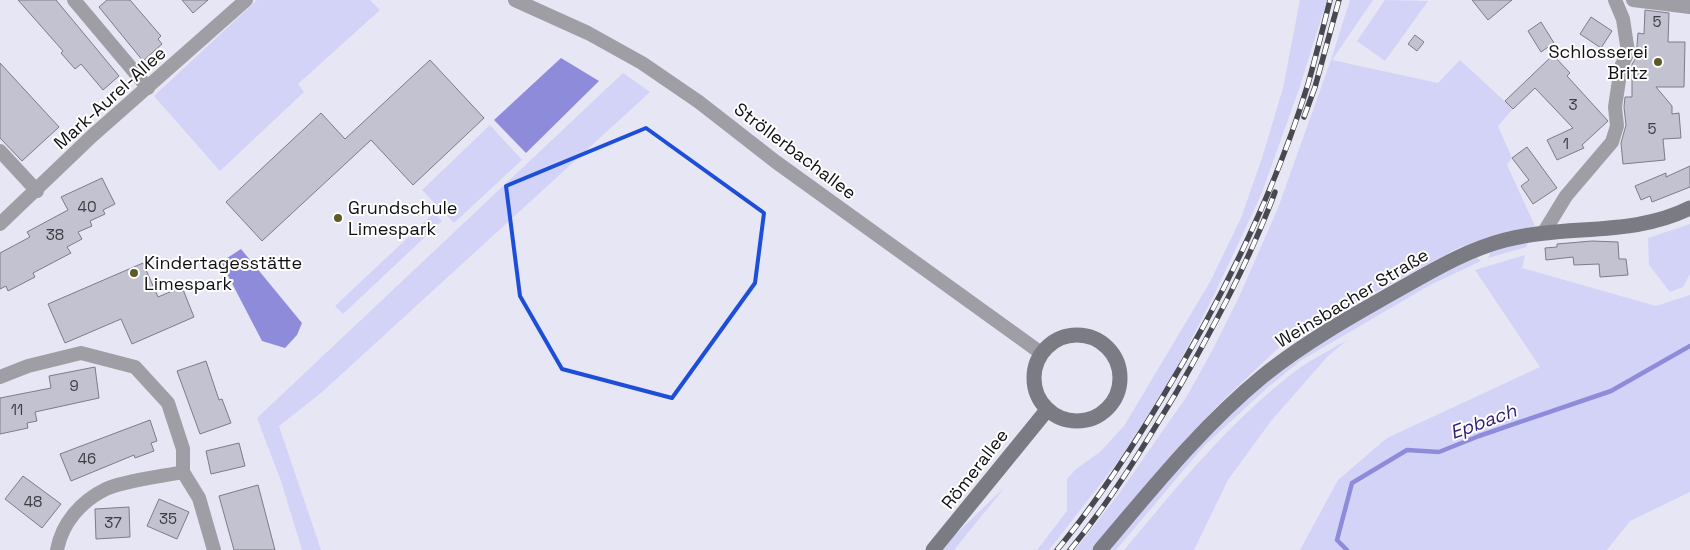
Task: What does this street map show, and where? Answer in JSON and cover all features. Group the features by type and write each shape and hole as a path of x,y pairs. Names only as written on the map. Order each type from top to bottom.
{"street":[{"path":"74,0 148,88"},
{"name":"Ströllerbachallee","path":"515,0 588,34 642,63 699,102 784,168 1041,353"},
{"path":"1544,232 1566,196 1612,142 1617,126 1615,107 1618,83 1621,66 1628,52 1623,19 1615,0"},
{"path":"1633,0 1690,7"},
{"name":"Mark-Aurel-Allee","path":"0,224 37,191 92,136 148,88 242,1"},
{"path":"0,151 37,191"},
{"name":"Weinsbacher Straße","path":"1100,550 1172,464 1201,434 1262,377 1302,347 1346,320 1469,252 1506,240 1544,232 1625,227 1654,221 1690,208"},
{"path":"1072,335 1086,335 1100,341 1111,350 1118,363 1121,377 1119,391 1112,404 1101,414 1088,420 1074,422 1059,418 1047,410 1039,399 1034,387 1033,374 1041,353 1058,339 1072,335"},
{"path":"0,377 28,366 81,353 135,367 168,403 183,449 182,472 199,498 214,550"},
{"name":"Römerallee","path":"933,550 1047,410"},
{"path":"57,550 59,540 74,511 107,488 182,472"}],"highlighted area":[{"path":"646,128 764,213 755,283 672,398 562,369 520,296 506,186"}],"shaded area":[{"path":"257,0 370,0 380,10 298,84 304,92 220,171 154,96"},
{"path":"1300,0 1327,0 1299,89 1261,195 1214,295 1171,379 1120,459 1049,550 1037,550 1067,511 1067,479 1076,469 1100,452 1124,426 1210,282 1241,218 1262,158 1283,88"},
{"path":"1350,0 1373,0 1332,60 1438,83 1460,60 1513,109 1498,126 1512,158 1507,165 1535,226 1460,247 1289,338 1217,406 1091,550 1075,550 1118,495 1187,396 1239,297 1278,208 1331,60"},
{"path":"1385,0 1428,1 1385,61 1357,41"},
{"path":"561,58 599,81 526,153 494,120"},
{"path":"623,73 650,92 321,393 279,426 321,550 302,550 281,481 257,418"},
{"path":"490,125 522,160 454,223 422,190"},
{"path":"434,213 442,221 343,314 335,306"},
{"path":"1690,224 1690,274 1683,287 1670,292 1649,265 1648,238"},
{"path":"1529,241 1526,247 1488,258 1492,250"},
{"path":"241,249 302,323 297,335 285,348 262,341 221,262"},
{"path":"1525,255 1522,268 1656,306 1690,295 1690,492 1630,521 1607,550 1300,550 1338,480 1387,438 1540,367 1475,270"},
{"path":"1475,256 1481,261 1430,285 1300,361 1268,387 1204,446 1116,550 1109,550 1159,488 1220,423 1292,360 1385,304"},
{"path":"1347,340 1328,356 1271,421 1228,480 1194,550 1124,550 1207,453 1252,408 1301,367"},
{"path":"1005,487 954,550 939,550"}],"building":[{"path":"18,0 56,0 119,76 103,90 81,64 75,69 61,53 63,51"},
{"path":"107,0 130,0 161,36 158,39 162,44 143,61 99,7"},
{"path":"182,0 208,0 193,13"},
{"path":"1472,0 1512,0 1488,20"},
{"path":"1645,10 1669,13 1668,42 1685,42 1684,87 1656,87 1672,106 1672,114 1679,113 1681,138 1663,139 1665,160 1623,164 1621,143 1626,125 1625,97 1632,97 1632,64 1636,58 1638,33 1644,34"},
{"path":"1591,17 1612,31 1601,48 1580,34"},
{"path":"1541,22 1554,43 1541,52 1528,31"},
{"path":"1415,35 1424,42 1417,51 1408,44"},
{"path":"1553,55 1570,73 1567,76 1608,121 1582,145 1584,148 1557,160 1547,140 1573,128 1535,88 1513,109 1505,101"},
{"path":"430,60 484,118 413,185 371,140 262,241 226,202 321,113 345,139"},
{"path":"0,63 59,127 22,161 0,138"},
{"path":"1527,147 1557,188 1533,204 1521,186 1529,180 1512,158"},
{"path":"1690,166 1690,187 1652,202 1650,196 1641,200 1635,186 1666,173 1666,177"},
{"path":"102,178 115,204 103,210 105,214 90,221 92,226 78,232 82,239 67,247 71,253 33,273 35,277 8,291 6,286 0,289 0,253 30,237 27,232 68,210 61,197"},
{"path":"1592,241 1618,242 1619,259 1626,259 1628,275 1600,277 1599,264 1574,265 1573,257 1546,260 1545,248 1557,247 1557,244"},
{"path":"143,263 158,297 182,287 194,317 132,344 121,319 65,343 48,304"},
{"path":"206,361 219,400 222,399 231,423 200,434 177,371"},
{"path":"95,367 99,398 35,412 37,421 27,423 28,428 0,434 0,398 51,388 49,376"},
{"path":"150,420 157,441 151,443 154,451 135,458 134,455 71,481 60,454"},
{"path":"239,443 245,466 211,474 206,451"},
{"path":"23,476 61,504 42,528 5,499"},
{"path":"258,485 275,550 234,550 219,496"},
{"path":"159,499 189,512 177,539 147,526"},
{"path":"129,507 130,537 96,539 95,509"}],"waterway":[{"name":"Epbach","path":"1347,550 1337,540 1352,483 1407,450 1439,452 1479,436 1611,391 1690,346"}],"railway":[{"path":"1057,550 1099,495 1138,437 1184,361 1245,246 1263,206 1294,125 1308,84 1330,0"},
{"path":"1304,117 1315,87 1339,0"},
{"path":"1070,550 1113,493 1176,393 1230,294 1254,244 1275,192"}],"place":[{"name":"Schlosserei Britz","path":"1658,62"},
{"name":"Grundschule Limespark","path":"338,218"},
{"name":"Kindertagesstätte Limespark","path":"134,273"}]}
